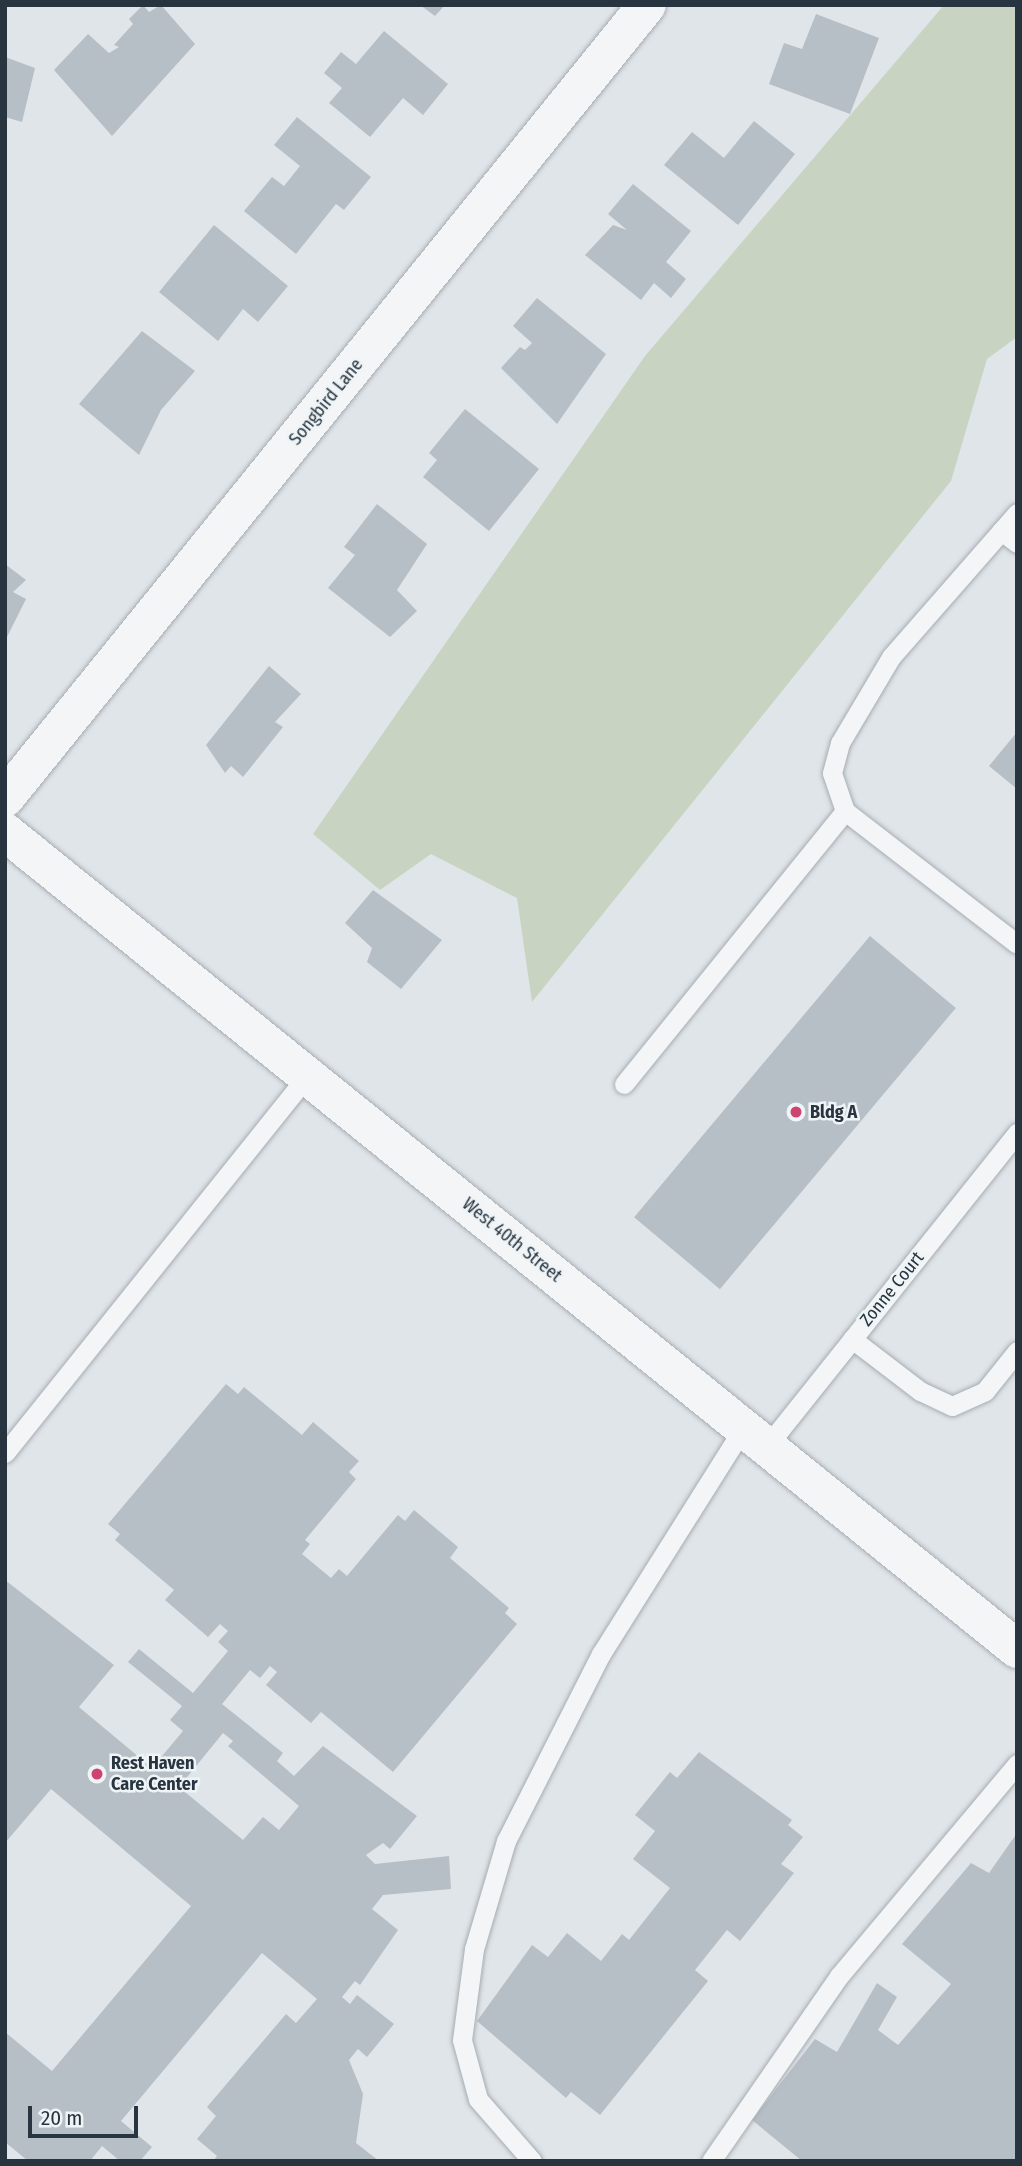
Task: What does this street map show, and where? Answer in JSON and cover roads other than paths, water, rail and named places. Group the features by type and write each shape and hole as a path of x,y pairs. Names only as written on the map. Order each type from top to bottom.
{"street":[{"name":"Songbird Lane","path":"5,798 647,5"},
{"name":"West 40th Street","path":"5,832 1017,1649"}],"lane":[{"path":"1017,513 891,657 840,743 832,773 845,811 1017,944"},
{"path":"1001,531 1017,544"},
{"path":"624,1084 845,811"},
{"path":"5,1453 308,1075"},
{"name":"Zonne Court","path":"532,2161 478,2099 462,2040 478,1935 506,1841 595,1665 755,1436 852,1339 1017,1133"},
{"path":"852,1339 920,1391 952,1406 985,1391 1017,1352"},
{"path":"711,2161 831,1987 1017,1764"}],"place":[{"name":"Bldg A","path":"796,1112"},
{"name":"Rest Haven Care Center","path":"97,1774"}]}
